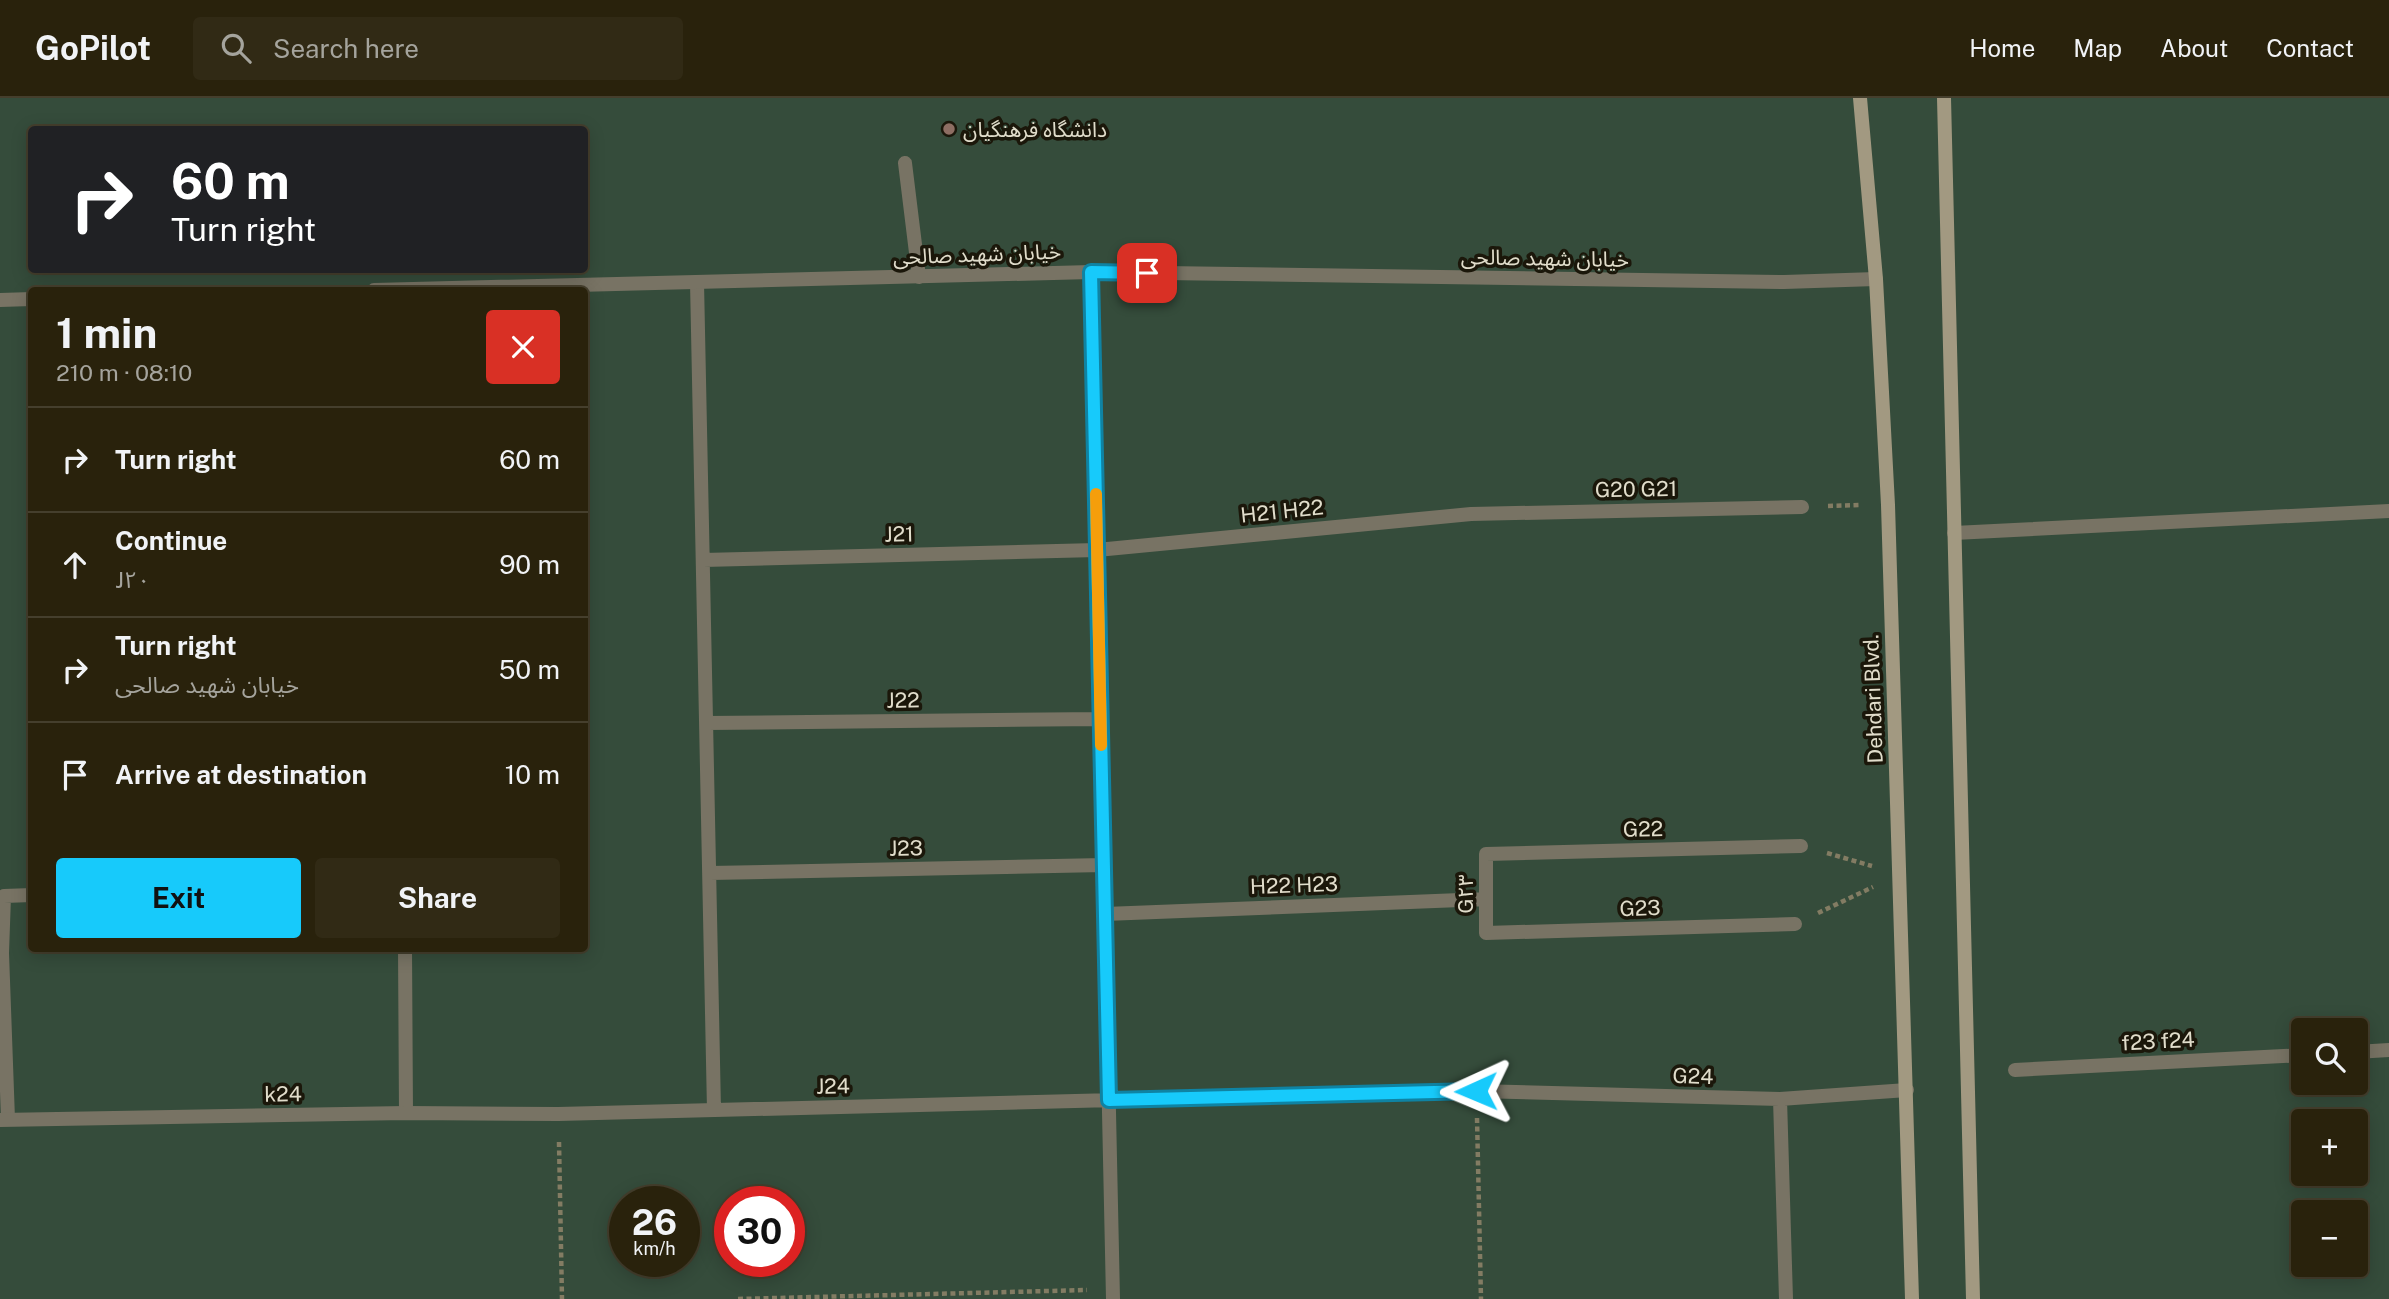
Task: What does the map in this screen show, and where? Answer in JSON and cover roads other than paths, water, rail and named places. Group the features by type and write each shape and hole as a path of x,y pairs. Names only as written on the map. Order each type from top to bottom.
{"main road":[{"name":"Dehdari Blvd.","path":"1860,98 1876,279 1888,505 1912,1299"},
{"path":"1944,98 1973,1299"}],"street":[{"path":"905,163 919,277"},
{"name":"خیابان شهید صالحی","path":"495,287 1091,272 1784,282 1876,279"},
{"path":"1091,272 1113,1294"},
{"path":"697,282 714,1110"},
{"path":"0,300 28,299"},
{"name":"G20 G21","path":"1471,514 1802,507"},
{"path":"1954,533 2389,511"},
{"name":"H21 H22","path":"1097,550 1471,514"},
{"name":"J21","path":"703,561 1097,550"},
{"name":"J22","path":"707,723 1101,719"},
{"name":"G22","path":"1486,854 1801,846"},
{"name":"G۲۳","path":"1486,854 1486,933"},
{"name":"J23","path":"710,873 1104,865"},
{"path":"4,1119 1,953 4,897 28,895"},
{"name":"H22 H23","path":"1105,914 1486,898"},
{"name":"G23","path":"1486,933 1795,924"},
{"path":"405,952 406,1112"},
{"path":"2368,1051 2389,1050"},
{"name":"f23 f24","path":"2015,1070 2291,1056"},
{"name":"G24","path":"1109,1100 1476,1091 1780,1099 1907,1090"},
{"path":"1780,1099 1786,1299"},
{"name":"J24","path":"558,1114 1109,1100"},
{"name":"k24","path":"4,1119 406,1112 558,1114"}],"place":[{"name":"دانشگاه فرهنگیان","path":"949,129"}]}
